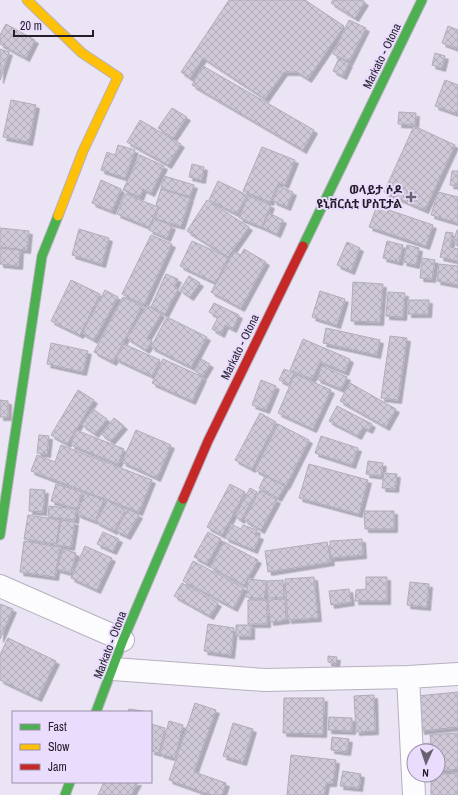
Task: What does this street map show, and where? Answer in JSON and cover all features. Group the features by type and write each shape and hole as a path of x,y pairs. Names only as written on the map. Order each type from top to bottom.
{"main road":[{"path":"0,535 42,256 83,151 118,77 82,53 27,0"},
{"name":"Markato - Otona","path":"96,711 123,640 208,441 422,0"}],"street":[{"path":"0,586 123,640"},
{"path":"113,669 265,680 408,677 458,674"},
{"path":"408,677 414,795"}],"building":[{"path":"229,0 305,0 344,26 308,79 297,72 284,72 265,99 203,58 190,78 181,72"},
{"path":"333,0 362,0 365,2 355,18 331,3"},
{"path":"349,20 366,28 349,62 333,54"},
{"path":"6,24 35,40 26,58 0,44 0,35"},
{"path":"448,26 458,30 458,49 442,43"},
{"path":"0,49 9,52 0,80"},
{"path":"435,53 445,56 442,68 432,65"},
{"path":"339,58 349,63 343,76 333,71"},
{"path":"203,66 314,130 303,150 192,85"},
{"path":"445,80 458,85 458,114 435,106"},
{"path":"11,100 36,105 29,142 3,137"},
{"path":"172,108 187,117 173,138 158,128"},
{"path":"399,112 416,113 415,125 398,124"},
{"path":"140,120 181,144 168,165 127,142"},
{"path":"414,126 455,145 425,210 384,192"},
{"path":"118,145 135,150 125,178 101,170 107,152 115,155"},
{"path":"262,147 295,160 285,185 279,182 270,202 243,191"},
{"path":"140,155 164,166 151,193 143,189 140,197 123,190"},
{"path":"192,164 204,167 202,180 189,177"},
{"path":"452,171 458,171 458,186 450,185"},
{"path":"164,176 194,185 190,197 161,188"},
{"path":"101,180 121,189 112,211 92,203"},
{"path":"218,181 247,195 237,214 209,200"},
{"path":"279,186 293,192 287,207 273,201"},
{"path":"161,189 190,198 181,226 155,219 159,207 156,205"},
{"path":"438,192 458,197 458,223 431,215"},
{"path":"125,194 158,207 149,227 117,214"},
{"path":"248,196 271,205 262,227 239,218"},
{"path":"207,200 249,227 228,257 187,231"},
{"path":"377,206 433,225 426,246 369,227"},
{"path":"269,213 283,220 277,234 262,227"},
{"path":"154,218 172,226 167,238 149,230"},
{"path":"0,228 29,231 27,250 0,247"},
{"path":"79,229 109,238 102,264 72,255"},
{"path":"458,230 458,244 453,242"},
{"path":"446,232 453,233 450,247 458,249 458,261 440,257"},
{"path":"151,235 172,244 144,305 122,294"},
{"path":"192,241 228,257 216,283 180,266"},
{"path":"387,241 403,245 399,262 383,258"},
{"path":"347,242 360,248 351,271 337,265"},
{"path":"407,245 419,248 416,265 403,262"},
{"path":"0,248 20,250 19,266 0,264"},
{"path":"244,249 266,262 241,308 211,292 234,252 241,255"},
{"path":"422,258 435,260 432,279 420,278"},
{"path":"439,264 458,266 458,285 437,281"},
{"path":"166,274 178,279 174,287 178,289 165,314 151,307"},
{"path":"189,276 200,283 190,297 180,290"},
{"path":"71,280 100,294 80,335 51,321"},
{"path":"353,282 383,284 380,322 351,321"},
{"path":"105,290 118,297 94,340 82,333"},
{"path":"320,291 345,299 337,325 312,317"},
{"path":"388,292 405,293 403,317 386,316"},
{"path":"123,297 142,306 113,362 94,352"},
{"path":"408,300 429,300 428,314 408,314"},
{"path":"214,303 239,315 233,329 225,325 221,334 212,329 218,317 209,312"},
{"path":"147,305 161,314 147,338 152,341 146,350 127,338"},
{"path":"167,317 207,337 191,367 151,347"},
{"path":"326,328 380,340 377,355 323,343"},
{"path":"390,336 407,338 398,400 381,398"},
{"path":"303,339 350,359 345,372 320,362 312,379 290,370"},
{"path":"51,343 88,351 83,372 47,364"},
{"path":"124,344 160,360 152,376 116,359"},
{"path":"163,359 203,377 192,401 152,383"},
{"path":"201,359 210,364 203,376 195,371"},
{"path":"322,366 347,377 341,389 317,379"},
{"path":"284,369 294,373 289,384 279,380"},
{"path":"295,374 331,390 313,429 278,413"},
{"path":"261,380 276,386 266,410 252,405"},
{"path":"350,383 396,409 386,427 340,401"},
{"path":"78,390 94,400 67,444 51,435"},
{"path":"0,400 8,401 8,417 0,417"},
{"path":"337,406 372,424 369,430 363,427 358,436 329,421"},
{"path":"93,409 107,419 95,434 82,425"},
{"path":"260,413 276,422 252,469 235,460"},
{"path":"114,418 124,426 111,441 101,434"},
{"path":"278,424 309,440 286,486 255,470"},
{"path":"76,430 124,449 118,464 71,445"},
{"path":"136,430 171,445 157,478 122,462"},
{"path":"39,435 49,436 47,454 37,453"},
{"path":"321,436 358,448 352,465 315,453"},
{"path":"61,445 152,480 139,512 31,471 37,455 55,462"},
{"path":"368,461 383,463 381,476 366,474"},
{"path":"309,464 368,480 359,514 299,498"},
{"path":"384,473 397,474 395,489 382,488"},
{"path":"265,476 285,486 278,498 259,488"},
{"path":"56,484 82,492 77,509 51,501"},
{"path":"230,484 245,492 222,535 207,527"},
{"path":"250,488 257,492 241,520 235,516"},
{"path":"30,489 45,490 43,512 29,511"},
{"path":"260,490 277,500 261,530 244,520"},
{"path":"85,493 104,500 95,521 77,514"},
{"path":"108,500 125,510 114,531 96,522"},
{"path":"49,506 76,509 75,520 48,517"},
{"path":"128,509 139,515 127,536 116,531"},
{"path":"364,511 394,511 394,529 365,529"},
{"path":"28,515 60,520 56,544 24,539"},
{"path":"61,520 75,522 71,547 57,545"},
{"path":"231,524 241,529 243,525 257,530 255,534 260,536 254,550 225,538"},
{"path":"103,532 119,539 113,551 97,544"},
{"path":"208,532 221,539 207,564 194,557"},
{"path":"362,539 363,555 330,558 330,541"},
{"path":"24,541 60,547 55,577 20,572"},
{"path":"224,542 258,560 244,585 210,567"},
{"path":"327,542 331,562 268,572 265,551"},
{"path":"85,546 112,558 97,590 71,578"},
{"path":"63,549 76,553 71,573 57,569"},
{"path":"193,561 244,588 234,608 183,581"},
{"path":"314,577 318,618 288,620 285,579"},
{"path":"366,577 387,577 387,601 355,601 356,590 366,589"},
{"path":"248,579 267,581 264,599 246,597"},
{"path":"283,580 284,597 268,598 267,581"},
{"path":"410,582 429,584 427,607 407,605"},
{"path":"182,583 218,603 210,616 174,596"},
{"path":"349,589 351,602 331,605 329,591"},
{"path":"285,599 286,620 270,622 268,600"},
{"path":"248,600 267,600 267,624 248,624"},
{"path":"0,604 13,609 0,639"},
{"path":"208,624 234,628 231,655 204,651"},
{"path":"236,625 251,625 251,636 236,636"},
{"path":"8,638 56,661 38,698 0,680 0,655"},
{"path":"328,656 337,657 336,664 328,662"},
{"path":"458,692 458,727 421,731 417,696"},
{"path":"374,695 375,731 356,732 354,696"},
{"path":"284,698 324,698 323,734 283,733"},
{"path":"195,703 216,710 194,772 226,783 222,795 211,795 169,780"},
{"path":"129,709 143,711 128,711"},
{"path":"329,717 352,718 352,731 328,730"},
{"path":"169,721 183,725 175,758 160,754"},
{"path":"233,723 253,729 243,762 223,756"},
{"path":"152,724 165,728 159,753 152,751"},
{"path":"458,733 458,769 446,770 446,743 431,743 430,735"},
{"path":"332,737 349,739 347,752 331,750"},
{"path":"291,755 336,760 333,783 326,783 324,795 287,795"},
{"path":"343,771 361,774 359,788 340,786"},
{"path":"458,773 458,795 431,795 431,783 446,783 446,774"},
{"path":"104,783 137,783 131,795 98,795"}],"traffic: fast":[{"path":"303,246 422,0"},
{"path":"0,535 42,256 58,216"},
{"path":"96,711 123,640 183,499"},
{"path":"65,795 70,783"}],"traffic: slow":[{"path":"27,0 82,53 118,77 83,151 58,216"}],"traffic: jam":[{"path":"183,499 208,441 303,246"}],"place":[{"name":"ወላይታ ሶዶ ዩኒቨርሲቲ ሆስፒታል","path":"411,197"}]}
